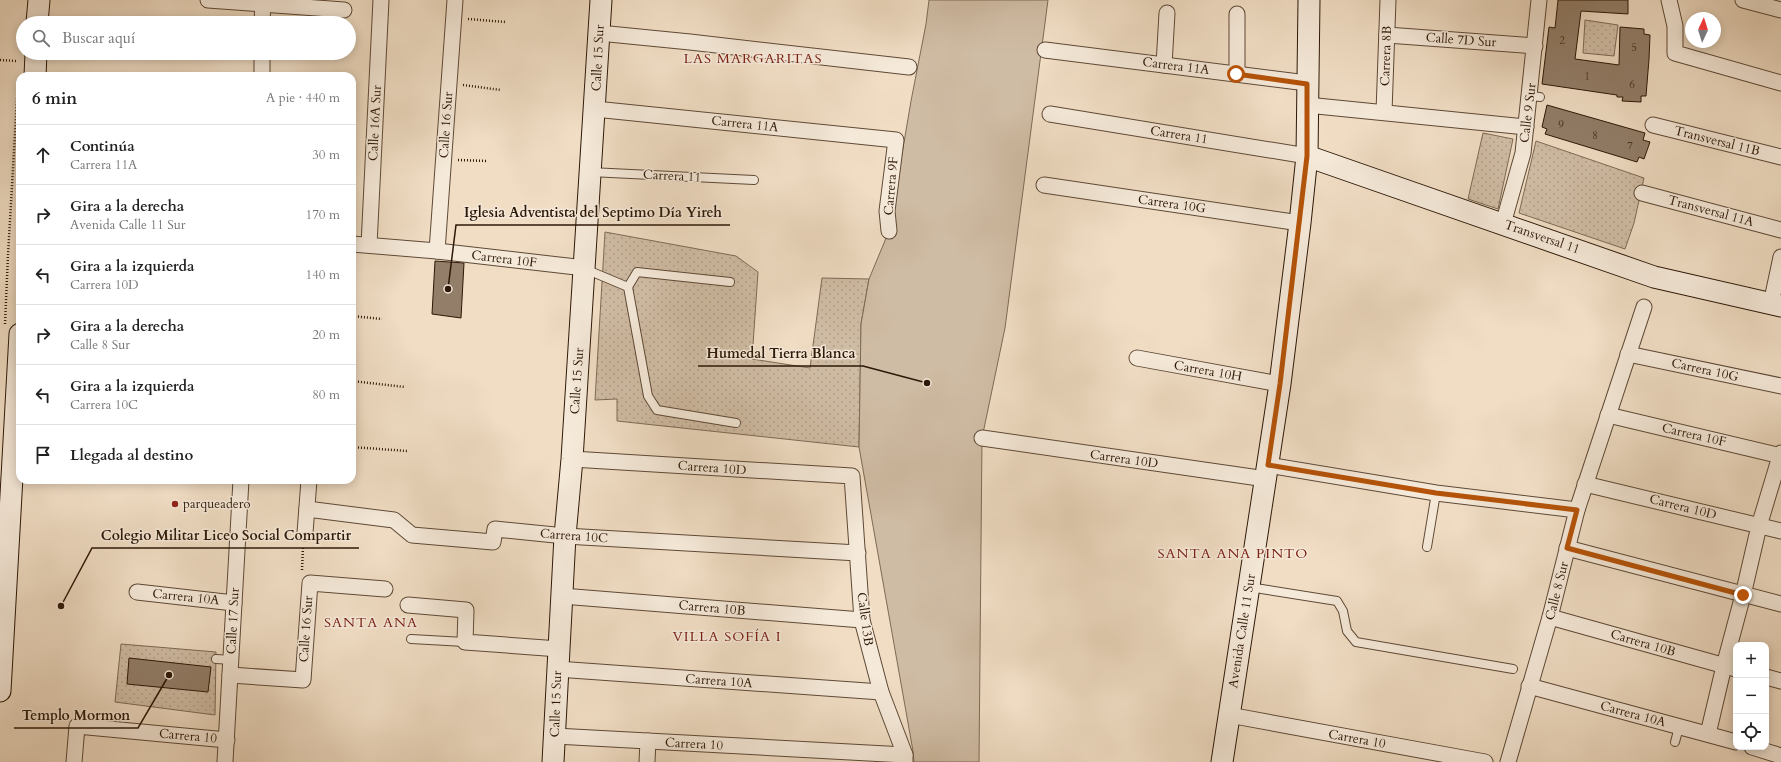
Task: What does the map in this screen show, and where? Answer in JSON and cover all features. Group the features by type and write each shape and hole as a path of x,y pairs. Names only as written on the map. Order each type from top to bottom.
{"street":[{"path":"38,16 39,0"},
{"path":"208,0 263,2 344,10"},
{"name":"Calle 16A Sur","path":"368,245 381,0"},
{"name":"Calle 16 Sur","path":"436,250 455,0"},
{"name":"Calle 15 Sur","path":"553,762 565,536 572,459 602,0"},
{"name":"Avenida Calle 11 Sur","path":"1222,762 1280,384 1300,223 1307,156 1309,0"},
{"name":"Carrera 8B","path":"1384,112 1388,0"},
{"name":"Calle 9 Sur","path":"1503,224 1524,153 1526,127 1536,96 1535,46 1539,0"},
{"path":"1669,0 1675,26 1675,53 1781,83"},
{"path":"1743,0 1781,10"},
{"path":"262,16 263,2"},
{"path":"1164,65 1167,13"},
{"path":"1236,74 1237,14"},
{"path":"599,33 909,67"},
{"name":"Calle 7D Sur","path":"1387,35 1535,46"},
{"name":"Carrera 11A","path":"1045,50 1307,84"},
{"path":"29,60 34,72"},
{"path":"262,60 262,72"},
{"path":"1307,105 1526,127"},
{"name":"Carrera 11A","path":"595,109 896,140"},
{"name":"Carrera 11","path":"1050,114 1307,156"},
{"name":"Transversal 11B","path":"1653,124 1781,157"},
{"name":"Carrera 9F","path":"889,232 887,211 896,140"},
{"name":"Transversal 11","path":"1307,156 1654,276 1776,305"},
{"name":"Carrera 10G","path":"1044,185 1300,223"},
{"name":"Transversal 11A","path":"1642,193 1781,230"},
{"name":"Carrera 10F","path":"356,244 436,250 585,268"},
{"path":"1776,305 1781,257"},
{"name":"Calle 8 Sur","path":"1508,762 1550,617 1577,510 1644,306"},
{"path":"13,331 16,380"},
{"name":"Carrera 10G","path":"1628,354 1781,386"},
{"name":"Carrera 10H","path":"1137,358 1280,384"},
{"name":"Carrera 10F","path":"1608,415 1781,455"},
{"name":"Carrera 10D","path":"982,438 1577,510"},
{"path":"0,691 16,443"},
{"path":"1708,734 1730,668 1743,595 1759,526 1781,455"},
{"name":"Carrera 10D","path":"572,459 852,476"},
{"name":"Calle 13B","path":"852,476 862,620 881,692 905,759"},
{"name":"Calle 17 Sur","path":"225,762 241,484"},
{"path":"305,533 309,484"},
{"name":"Carrera 10D","path":"1585,484 1781,531"},
{"name":"Carrera 10C","path":"307,509 394,520 412,535 493,542 495,529 565,536 858,553"},
{"path":"1567,548 1781,604"},
{"path":"310,582 385,589"},
{"name":"Calle 16 Sur","path":"231,667 303,680 310,582"},
{"name":"Carrera 10A","path":"137,592 234,603"},
{"name":"Carrera 10B","path":"562,596 862,620"},
{"path":"408,605 466,610 465,642"},
{"name":"Carrera 10B","path":"1550,617 1730,668"},
{"name":"Carrera 10A","path":"465,642 558,659 881,692"},
{"path":"1769,678 1781,681"},
{"name":"Carrera 10A","path":"1529,686 1733,741"},
{"name":"Carrera 10","path":"1229,715 1485,762"},
{"name":"Carrera 10","path":"74,762 77,726 226,740"},
{"name":"Carrera 10","path":"555,736 648,741 762,755 905,759"},
{"path":"647,762 648,741"},
{"path":"1762,750 1781,756"}],"lane":[{"name":"Carrera 11","path":"590,172 754,180"},
{"path":"585,268 628,287"},
{"path":"730,282 637,272 628,287 648,396 657,410 736,423"},
{"path":"1427,547 1436,493"},
{"path":"1248,586 1337,601 1343,611 1347,631 1356,642 1513,670"},
{"path":"411,639 456,643 465,642"},
{"path":"216,659 231,667"},
{"path":"1674,742 1679,727"}],"path":[{"path":"454,18 506,22"},
{"path":"0,60 16,58"},
{"path":"448,84 502,90"},
{"path":"13,331 14,128"},
{"path":"443,160 488,161"},
{"path":"356,316 382,319"},
{"path":"356,381 405,387"},
{"path":"356,447 407,450"},
{"name":"Calle 16 Sur","path":"305,533 301,569 310,582"}],"shaded area":[{"path":"929,0 1048,0 1005,328 982,438 979,762 914,762 859,447 861,324 869,279 889,231"},
{"path":"1585,20 1618,25 1614,56 1583,53"},
{"path":"1483,133 1513,139 1498,209 1468,199"},
{"path":"1536,141 1644,178 1634,223 1625,249 1519,213"},
{"path":"605,232 736,256 758,272 752,359 810,368 822,278 869,279 861,324 859,447 617,421 617,399 595,400"},
{"path":"121,644 216,652 215,715 115,702"}],"building":[{"path":"1558,0 1628,0 1628,14 1581,11 1575,59 1619,65 1620,27 1644,29 1644,34 1650,35 1646,96 1641,96 1641,102 1622,101 1623,97 1617,97 1617,95 1542,84 1549,27 1555,28"},
{"path":"1547,105 1645,133 1643,140 1650,142 1644,159 1639,157 1637,162 1545,134 1547,129 1542,127"},
{"path":"435,261 464,263 461,318 432,314"},
{"path":"129,658 211,667 208,692 127,684"}],"place":[{"name":"Iglesia Adventista del Septimo Día Yireh","path":"448,289"},
{"name":"Humedal Tierra Blanca","path":"927,383"},
{"name":"parqueadero","path":"175,504"},
{"name":"Colegio Militar Liceo Social Compartir","path":"61,606"},
{"name":"Templo Mormon","path":"169,675"}],"district":[{"name":"LAS MARGARITAS","path":"753,58"},
{"name":"SANTA ANA PINTO","path":"1233,553"},
{"name":"SANTA ANA","path":"371,622"},
{"name":"VILLA SOFÍA I","path":"727,636"}],"route":[{"path":"1236,74 1307,84 1307,156 1280,384 1268,465 1436,493 1577,510 1567,548 1743,595"}]}
